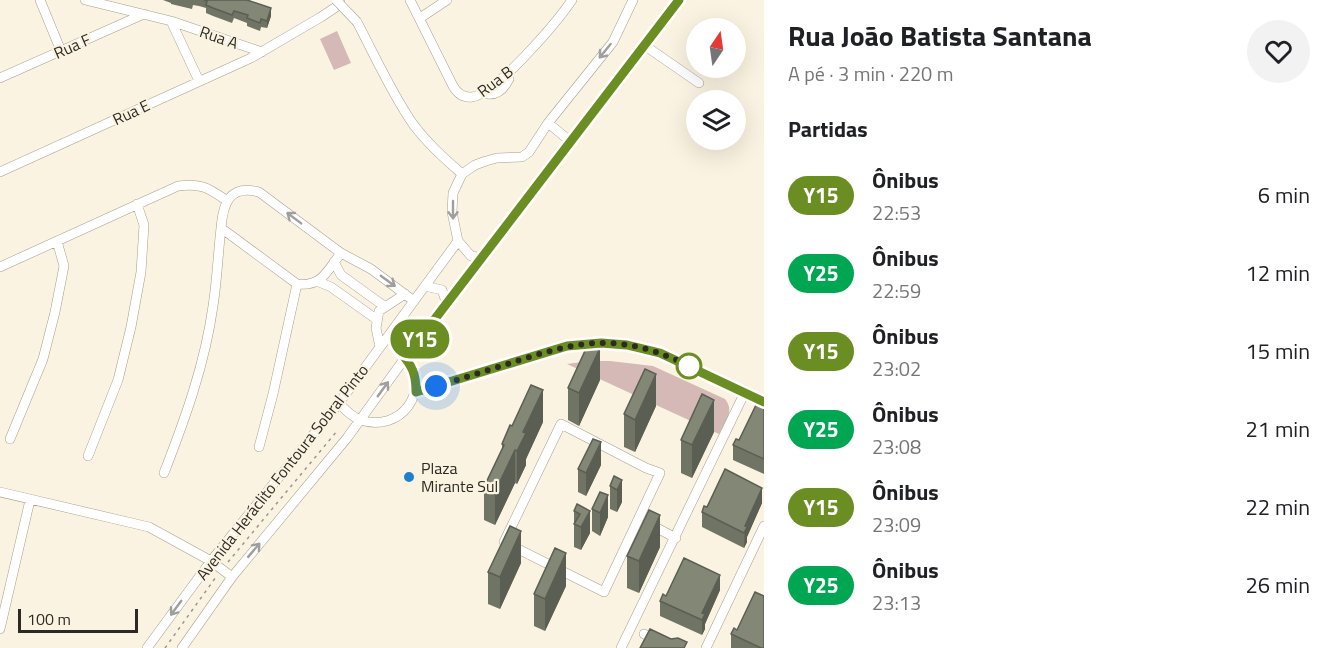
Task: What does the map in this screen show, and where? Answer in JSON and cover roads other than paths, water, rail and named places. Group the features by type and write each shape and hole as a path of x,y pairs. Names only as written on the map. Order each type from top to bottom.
{"street":[{"path":"40,0 61,51"},
{"name":"Rua A","path":"85,0 171,21 262,52"},
{"path":"338,0 357,22 396,96 414,124 436,151 462,174"},
{"path":"262,52 321,18 336,7 338,0"},
{"name":"Rua B","path":"410,0 457,93 465,97 474,97 482,93 508,72 536,46 572,0"},
{"path":"420,18 447,0"},
{"path":"483,258 471,256 458,241 452,212 453,194 462,174 486,160 522,157 529,152 548,123 613,42 633,0"},
{"name":"Avenida Heráclito Fontoura Sobral Pinto","path":"182,648 232,577 347,438 405,358 679,0"},
{"name":"Rua F","path":"0,78 144,14"},
{"path":"171,21 199,81"},
{"path":"644,45 699,84"},
{"name":"Rua E","path":"0,172 262,52"},
{"path":"548,123 570,141"},
{"path":"0,267 178,186 196,184 210,189 226,200"},
{"path":"164,473 194,392 205,351 226,200 249,189 259,192 341,253 371,269 414,302"},
{"path":"88,456 118,380 131,327 141,272 144,225 137,204"},
{"path":"221,228 297,284 307,285 319,282 332,287 376,319"},
{"path":"10,439 43,359 55,312 64,266 57,241"},
{"name":"Avenida Heráclito Fontoura Sobral Pinto","path":"147,648 211,561 339,403 458,241"},
{"path":"319,282 341,253"},
{"path":"334,262 341,274 384,306"},
{"path":"259,447 278,375 297,284"},
{"path":"425,286 442,290 447,304"},
{"path":"380,347 376,319 384,306 405,294"},
{"path":"416,392 567,346 601,343 627,345 660,353 764,401"},
{"path":"339,403 360,420 374,422 388,420 400,413 412,402 416,392 416,376 405,358"},
{"path":"621,648 745,392"},
{"path":"561,424 645,468 660,473 639,518 604,592 504,542 561,424"},
{"path":"0,492 149,527 211,561 232,577"},
{"path":"0,629 30,500"},
{"path":"639,518 676,538"},
{"path":"706,648 764,526"},
{"path":"644,634 674,648"}],"place":[{"name":"Plaza Mirante Sul","path":"409,477"}]}
